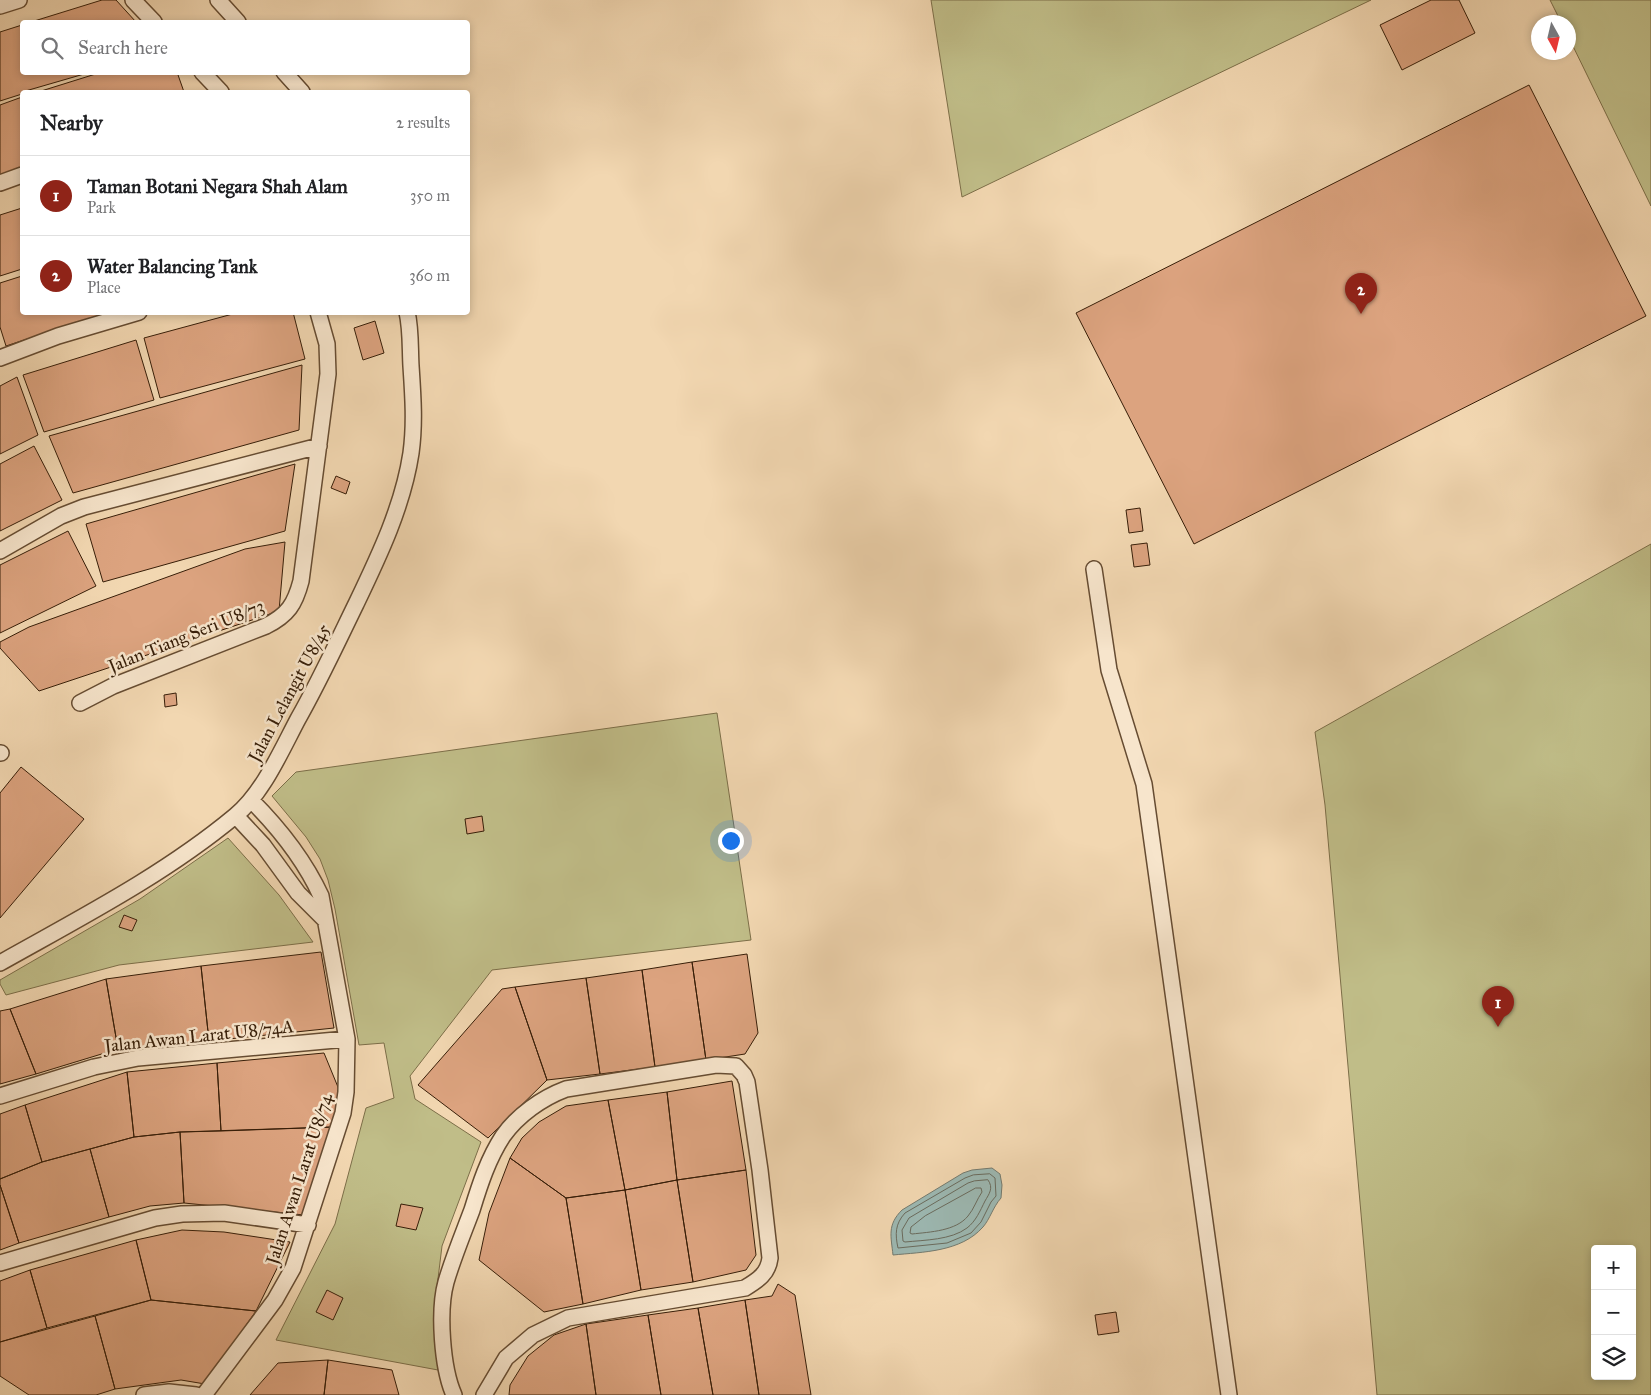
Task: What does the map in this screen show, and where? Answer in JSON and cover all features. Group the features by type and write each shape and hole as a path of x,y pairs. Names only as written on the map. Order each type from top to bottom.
{"street":[{"path":"0,6 19,0"},
{"path":"133,0 152,20"},
{"path":"218,0 236,20"},
{"path":"205,75 220,90"},
{"path":"286,75 295,90"},
{"path":"0,183 20,176"},
{"path":"0,358 58,336 129,315"},
{"name":"Jalan Tiang Seri U8/73","path":"80,703 113,686 266,626 284,615 294,600 301,581 329,363 327,344 319,315"},
{"name":"Jalan Lelangit U8/45","path":"0,963 140,883 180,857 236,816 251,800 278,756 322,675 382,546 402,492 411,454 414,421 407,315"},
{"path":"0,551 74,511 319,446"},
{"path":"1094,568 1109,670 1144,784 1229,1395"},
{"name":"Jalan Awan Larat U8/74","path":"204,1395 275,1300 292,1268 308,1225 346,1101 347,1039 321,896 310,875 278,829 251,800"},
{"path":"236,816 263,846 298,893 325,920"},
{"name":"Jalan Awan Larat U8/74A","path":"0,1096 94,1067 138,1058 347,1039"},
{"path":"454,1395 444,1351 442,1319 446,1284 489,1161 504,1135 530,1109 550,1095 566,1088 716,1065 736,1066 747,1082 760,1170 770,1258 769,1266 765,1273 745,1288 568,1318 533,1335 506,1358 484,1395"},
{"path":"0,1263 155,1218 182,1214 224,1213 308,1225"},
{"path":"144,1395 169,1392 196,1395"}],"shaded area":[{"path":"931,0 1371,0 962,197"},
{"path":"1550,0 1651,0 1651,206 1576,52 1576,15 1558,15"},
{"path":"1651,544 1651,1395 1377,1395 1325,805 1315,732"},
{"path":"717,713 751,940 492,970 410,1076 415,1099 481,1142 442,1246 436,1295 438,1370 276,1340 335,1224 366,1108 394,1098 384,1043 359,1045 335,909 328,880 320,859 306,837 272,796 296,772"},
{"path":"228,838 279,895 313,942 119,965 6,995 0,980 140,899"}],"water":[{"path":"992,1168 1000,1174 1002,1185 1001,1198 983,1227 974,1235 964,1242 941,1249 893,1255 892,1226 897,1215 902,1210 963,1173"}],"building":[{"path":"102,0 116,0 134,20 37,20"},
{"path":"1431,0 1459,0 1475,33 1402,70 1380,25"},
{"path":"20,26 20,75 81,75 29,90 20,90 20,95 0,101 0,32"},
{"path":"92,75 178,75 183,90 44,90"},
{"path":"1529,85 1646,316 1194,544 1076,313"},
{"path":"20,98 20,172 0,178 0,105"},
{"path":"20,209 20,270 0,276 0,215"},
{"path":"20,277 20,315 101,315 6,346 0,327 0,283"},
{"path":"229,315 294,315 305,359 160,398 144,338"},
{"path":"375,321 384,353 363,360 354,328"},
{"path":"136,340 154,400 44,432 23,375"},
{"path":"302,365 299,430 73,493 49,436"},
{"path":"17,377 38,435 0,454 0,386"},
{"path":"34,446 62,500 0,531 0,464"},
{"path":"295,464 285,531 103,582 86,524"},
{"path":"336,476 350,482 346,494 331,488"},
{"path":"1140,508 1143,531 1129,533 1126,510"},
{"path":"68,531 96,586 0,633 0,565"},
{"path":"285,542 279,611 39,691 0,648 0,642 29,627 245,549"},
{"path":"1147,543 1150,565 1134,567 1131,545"},
{"path":"176,693 177,705 165,707 164,695"},
{"path":"21,767 84,819 0,918 0,793"},
{"path":"482,816 484,831 467,834 465,819"},
{"path":"124,915 137,920 132,931 119,927"},
{"path":"321,952 334,1028 209,1041 201,966"},
{"path":"747,954 758,1033 745,1054 706,1060 692,962"},
{"path":"692,962 706,1060 655,1067 642,970"},
{"path":"201,966 209,1041 118,1049 106,979"},
{"path":"642,970 655,1067 600,1074 586,978"},
{"path":"586,978 600,1074 547,1080 515,987"},
{"path":"106,979 118,1049 36,1074 10,1009"},
{"path":"515,987 547,1080 488,1138 418,1085 502,989"},
{"path":"10,1009 36,1074 0,1084 0,1011"},
{"path":"324,1053 340,1092 333,1127 221,1131 217,1063"},
{"path":"217,1063 221,1131 180,1132 134,1137 127,1072"},
{"path":"127,1072 134,1137 42,1162 25,1105"},
{"path":"732,1081 746,1170 677,1180 667,1092"},
{"path":"667,1092 677,1180 625,1190 608,1100"},
{"path":"608,1100 625,1190 566,1198 510,1158 522,1138 539,1122 566,1106"},
{"path":"25,1105 42,1162 0,1179 0,1114"},
{"path":"333,1127 304,1215 184,1203 180,1132"},
{"path":"180,1132 184,1203 150,1206 109,1217 90,1149 134,1137"},
{"path":"90,1149 109,1217 19,1243 0,1185 0,1179 42,1162"},
{"path":"510,1158 566,1198 583,1304 544,1312 479,1260 489,1213"},
{"path":"746,1170 756,1255 746,1270 693,1282 677,1180"},
{"path":"677,1180 693,1282 641,1290 625,1190"},
{"path":"0,1185 19,1243 0,1250"},
{"path":"625,1190 641,1290 583,1304 566,1198"},
{"path":"401,1204 423,1208 416,1230 396,1226"},
{"path":"182,1230 224,1232 290,1242 256,1311 151,1300 136,1240"},
{"path":"136,1240 151,1300 47,1328 30,1270"},
{"path":"30,1270 47,1328 0,1342 0,1281"},
{"path":"778,1284 795,1295 811,1395 759,1395 745,1300 772,1296"},
{"path":"327,1290 343,1298 333,1320 316,1312"},
{"path":"151,1300 256,1311 205,1384 181,1380 115,1389 95,1316"},
{"path":"745,1300 759,1395 713,1395 698,1308"},
{"path":"698,1308 713,1395 661,1395 648,1315"},
{"path":"1116,1312 1119,1332 1098,1335 1095,1315"},
{"path":"648,1315 661,1395 596,1395 586,1324"},
{"path":"95,1316 115,1389 96,1395 29,1395 0,1376 0,1342"},
{"path":"586,1324 596,1395 509,1395 510,1385 528,1356 554,1335"},
{"path":"328,1360 324,1395 250,1395 278,1363"},
{"path":"328,1360 392,1370 399,1395 324,1395"}],"place":[{"name":"Water Balancing Tank","path":"1361,314"},
{"name":"Taman Botani Negara Shah Alam","path":"1498,1027"}]}
